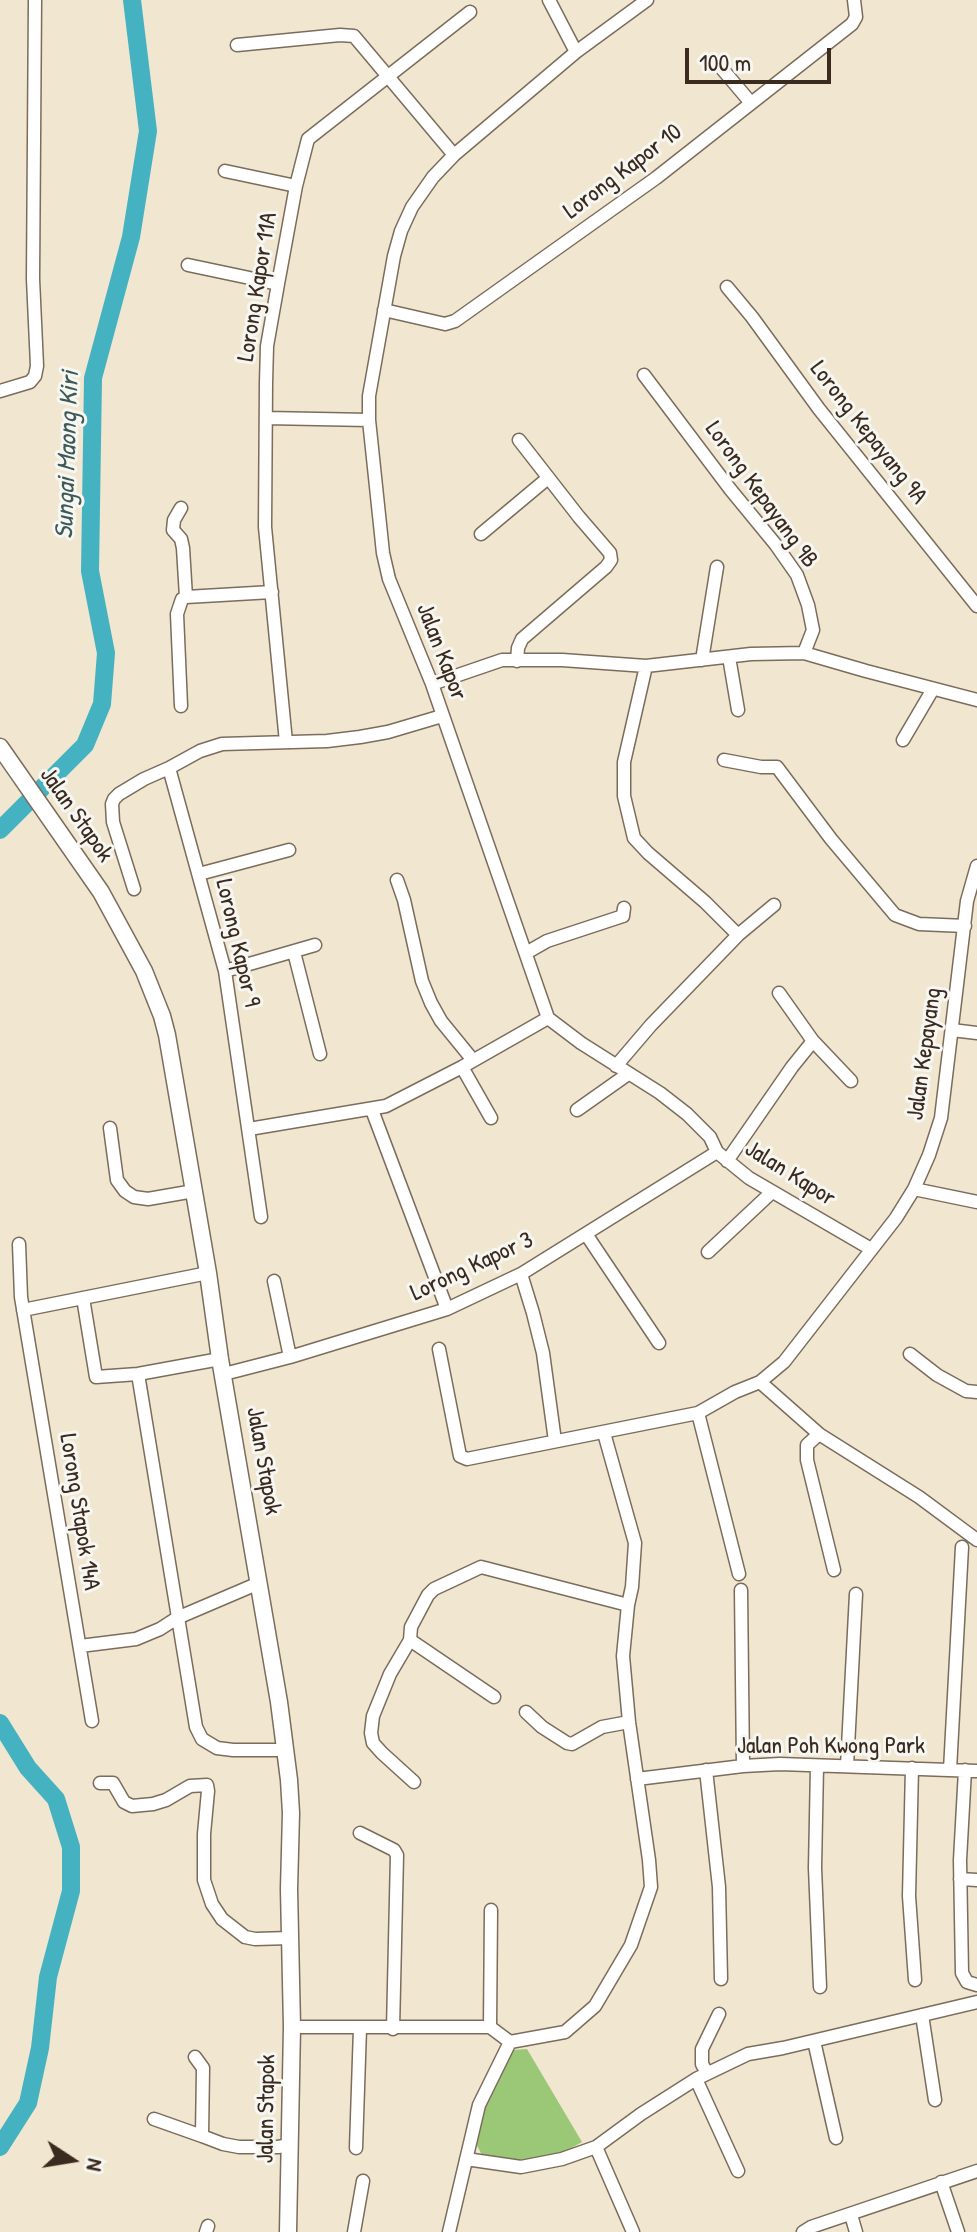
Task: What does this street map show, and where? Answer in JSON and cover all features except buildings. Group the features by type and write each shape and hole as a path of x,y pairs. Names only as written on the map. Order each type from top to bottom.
{"main road":[{"name":"Jalan Stapok","path":"3,752 101,892 129,941 162,1016 175,1073 279,1702 289,1780 292,2027 288,2232"}],"street":[{"path":"0,391 30,382 37,366 33,279 35,0"},
{"path":"549,0 576,52"},
{"name":"Jalan Kapor","path":"647,0 576,52 454,155 433,177 412,207 394,256 369,396 383,553 389,579 432,684 548,1018 687,1114 710,1137 722,1157 772,1192 871,1249"},
{"name":"Lorong Kapor 10","path":"384,310 445,324 455,321 656,178 852,24 856,17 854,0"},
{"name":"Lorong Kapor 11A","path":"286,742 265,527 267,346 296,186 312,134 470,12"},
{"path":"237,45 354,36 454,155"},
{"path":"718,64 751,103"},
{"path":"225,171 296,186"},
{"path":"188,265 278,284"},
{"name":"Lorong Kepayang 9A","path":"727,287 819,409 977,606"},
{"name":"Lorong Kepayang 9B","path":"644,375 797,575 813,630 804,653"},
{"path":"266,418 369,420"},
{"path":"517,661 522,639 611,560 610,553 519,440"},
{"path":"481,534 548,478"},
{"path":"181,508 174,520 173,530 181,539 183,548 186,597"},
{"path":"702,660 717,567"},
{"path":"181,706 177,614 182,599 272,592"},
{"path":"432,684 502,660 562,660 646,666 779,652 804,653 977,700"},
{"path":"729,657 738,710"},
{"path":"646,666 624,762 624,796 634,838 738,935"},
{"path":"903,740 933,689"},
{"path":"134,889 113,822 112,804 119,794 144,779 200,751 222,744 360,737 442,716"},
{"path":"724,760 777,767 831,839 895,915 919,924 965,926"},
{"name":"Lorong Kapor 9","path":"169,768 225,971 261,1217"},
{"path":"199,874 289,850"},
{"name":"Jalan Kepayang","path":"439,1349 460,1456 467,1459 698,1413 760,1382 784,1362 896,1218 914,1189 929,1155 941,1118 967,901 977,866"},
{"path":"397,880 422,981 431,1003 467,1063 491,1118"},
{"path":"616,1066 738,935 774,905"},
{"path":"526,953 547,941 623,916 624,908"},
{"path":"225,971 315,945"},
{"path":"294,952 320,1054"},
{"path":"779,993 813,1041 851,1081"},
{"path":"249,1129 372,1110 398,1101 548,1018"},
{"path":"952,1030 977,1033"},
{"path":"722,1157 813,1041"},
{"path":"577,1110 628,1074"},
{"path":"372,1110 447,1309"},
{"path":"110,1128 117,1180 125,1191 134,1197 148,1199 194,1191"},
{"name":"Lorong Kapor 3","path":"83,1298 96,1377 222,1367 290,1357 447,1309 521,1274 722,1157"},
{"path":"914,1189 977,1202"},
{"path":"708,1252 772,1192"},
{"path":"586,1234 659,1343"},
{"name":"Lorong Stapok 14A","path":"19,1244 23,1310 92,1721"},
{"path":"23,1310 208,1273"},
{"path":"521,1274 543,1353 555,1441"},
{"path":"274,1281 290,1357"},
{"path":"910,1354 937,1375 966,1391 977,1392"},
{"path":"138,1374 196,1727 202,1739 217,1748 284,1750"},
{"path":"760,1382 819,1434 919,1497 977,1540"},
{"path":"698,1413 739,1574"},
{"path":"292,2027 490,2027 510,2042 565,2032 595,2006 631,1945 651,1887 623,1656 635,1543 604,1433"},
{"path":"819,1434 807,1445 807,1460 834,1570"},
{"path":"950,1770 962,1547"},
{"path":"414,1782 373,1743 371,1733 373,1716 390,1674 410,1640 411,1627 428,1595 439,1586 481,1567 628,1605"},
{"path":"80,1646 136,1639 259,1583"},
{"path":"741,1590 743,1766"},
{"path":"847,1766 856,1594"},
{"path":"410,1640 494,1697"},
{"path":"526,1712 542,1727 572,1744 602,1727 629,1722"},
{"name":"Jalan Poh Kwong Park","path":"637,1779 743,1766 971,1771"},
{"path":"817,1766 815,1868 820,1987"},
{"path":"912,1768 909,1896 915,1980"},
{"path":"706,1770 719,1887 721,1979"},
{"path":"971,1771 960,1879 962,1973 967,1982 977,1985"},
{"path":"100,1783 113,1783 124,1802 132,1806 153,1804 190,1786 207,1785 204,1880 212,1904 222,1919 245,1937 290,1938"},
{"path":"360,1833 394,1850 397,1855 393,2029"},
{"path":"960,1879 977,1880"},
{"path":"490,2027 491,1910"},
{"path":"466,2159 521,2167 562,2159 596,2147 701,2076 748,2054 977,2002"},
{"path":"719,2014 702,2049 701,2076 738,2171"},
{"path":"922,2015 935,2100"},
{"path":"356,2148 360,2028"},
{"path":"814,2041 836,2138"},
{"path":"449,2232 479,2105 510,2042"},
{"path":"195,2057 203,2068 202,2136"},
{"path":"154,2119 223,2144 239,2147 290,2145"},
{"path":"596,2147 633,2232"},
{"path":"803,2232 977,2171"},
{"path":"354,2232 363,2181"},
{"path":"941,2182 958,2232"},
{"path":"851,2215 856,2232"}],"green space":[{"path":"527,2049 582,2142 561,2154 524,2161 482,2155 474,2140 482,2106 512,2050"}],"waterway":[{"name":"Sungai Maong Kiri","path":"0,830 85,745 102,704 106,653 90,571 93,378 131,237 148,131 132,0"},
{"name":"Sungai Maong Kiri","path":"0,1723 28,1768 56,1799 71,1847 71,1891 48,1977 40,2048 28,2103 0,2147"}]}
